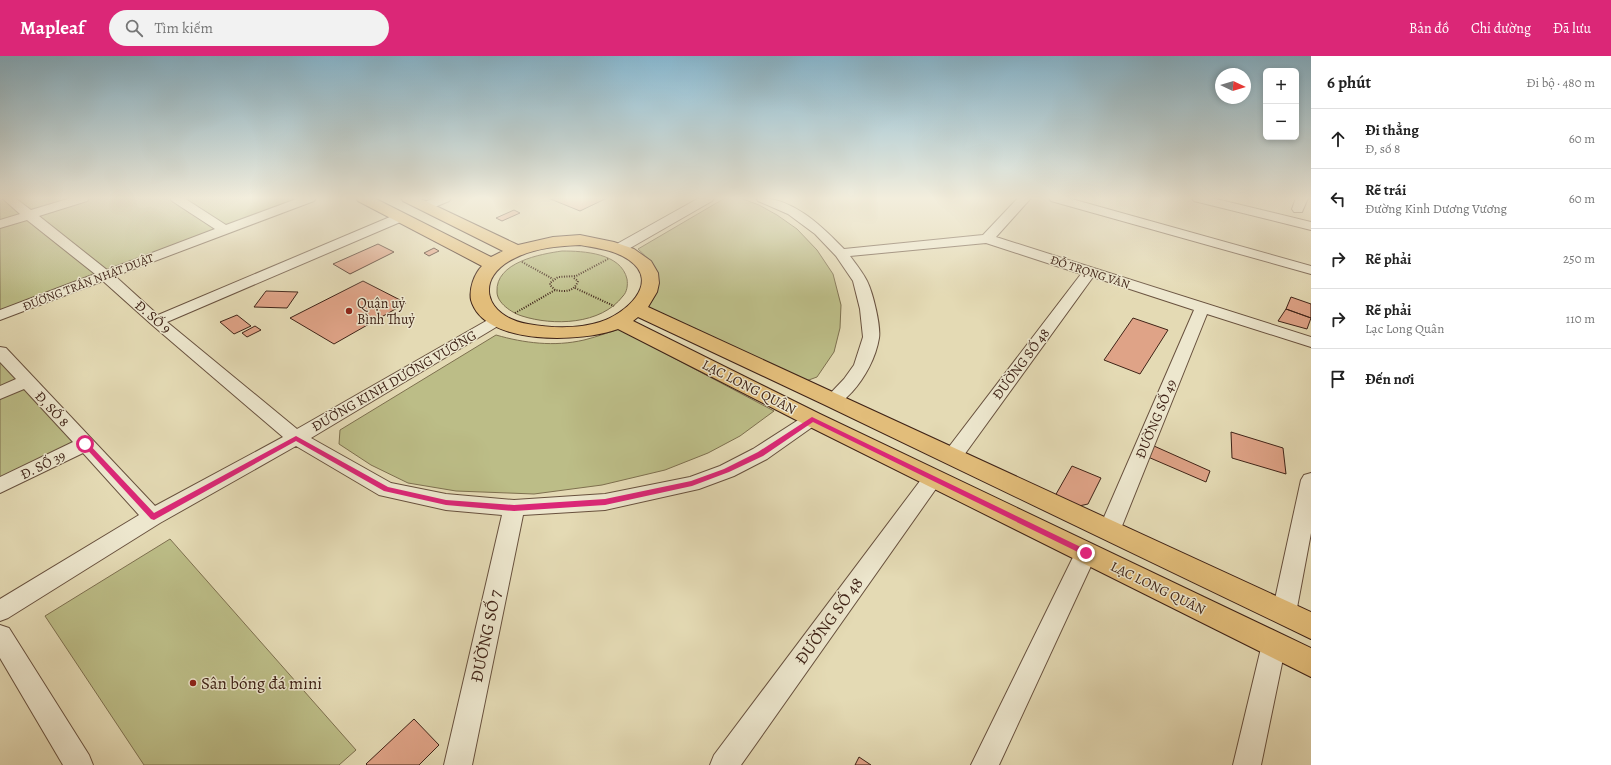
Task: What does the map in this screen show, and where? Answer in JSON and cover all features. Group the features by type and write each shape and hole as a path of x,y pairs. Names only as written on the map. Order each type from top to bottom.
{"main road":[{"path":"428,231 493,265"},
{"path":"473,231 519,256"},
{"path":"573,241 601,243 614,254 636,257 647,268 651,282 648,296 601,328 553,334 523,329 507,316 484,307 479,293 482,278 493,265 519,256 537,244 573,241"},
{"name":"LẠC LONG QUÂN","path":"623,312 833,400 1311,626"},
{"name":"LẠC LONG QUÂN","path":"623,312 812,419 1311,662"},
{"path":"812,419 833,400"},
{"path":"1274,644 1284,613"}],"street":[{"name":"Đ. SỐ 9","path":"49,231 105,275 156,321 296,438 386,490 446,502 514,508 605,502 692,484 727,470 760,454 812,419"},
{"name":"ĐƯỜNG TRẦN NHẬT DUẬT","path":"0,315 221,231"},
{"path":"156,321 368,231"},
{"path":"614,254 652,231"},
{"path":"820,231 841,253 860,281 868,309 871,337 862,365 850,383 833,400"},
{"path":"987,239 994,231"},
{"path":"1173,231 1311,270"},
{"name":"ĐỖ TRỌNG VĂN","path":"841,253 987,239 1311,342"},
{"name":"ĐƯỜNG SỐ 48","path":"952,456 1090,272"},
{"name":"ĐƯỜNG SỐ 49","path":"1109,531 1202,308"},
{"name":"ĐƯỜNG KINH DƯƠNG VƯƠNG","path":"0,611 154,517 296,438 507,316"},
{"name":"Đ, SỐ 8","path":"0,352 154,517"},
{"path":"0,393 26,381"},
{"name":"Đ. SỐ 39","path":"0,486 85,444"},
{"name":"ĐƯỜNG SỐ 48","path":"724,765 933,478"},
{"path":"1284,613 1311,480"},
{"name":"ĐƯỜNG SỐ 7","path":"458,765 514,508"},
{"path":"985,765 1086,553"},
{"path":"0,636 79,765"},
{"path":"1247,765 1274,644"}],"path":[{"path":"574,278 614,254"},
{"path":"519,256 554,279"},
{"path":"555,290 550,283 554,279 562,276 574,278 578,282 575,288"},
{"path":"507,316 555,290 564,291 575,288 623,312"}],"green space":[{"path":"0,231 222,231 0,315"},
{"path":"669,231 799,231 817,250 833,274 841,305 840,328 834,352 817,377 806,381 648,307 654,298 657,289 659,282 658,275 656,269 638,249"},
{"path":"562,251 600,255 610,259 623,270 627,279 627,288 614,306 590,318 562,322 522,316 514,313 502,304 497,292 498,282 503,273 521,261 543,254"},
{"path":"619,329 774,411 740,436 708,453 665,470 602,485 534,494 456,491 408,483 371,465 339,444 340,430 496,335 528,342 550,344 584,340"},
{"path":"0,352 77,445 0,483"},
{"name":"Sân bóng đá mini","path":"170,539 356,750 339,765 144,765 45,616"}],"building":[{"path":"378,244 394,252 350,274 333,264"},
{"path":"434,248 439,251 429,256 424,253"},
{"name":"Quận uỷ Bình Thuỷ","path":"363,281 406,303 334,344 290,318"},
{"path":"266,291 298,292 287,308 254,307"},
{"path":"1291,297 1311,304 1311,318 1286,309"},
{"path":"1286,309 1311,318 1307,329 1278,321"},
{"path":"237,315 251,326 234,334 220,322"},
{"path":"1133,318 1168,330 1140,374 1104,360"},
{"path":"255,326 261,330 247,337 242,333"},
{"path":"1231,432 1283,448 1286,474 1232,458"},
{"path":"1154,446 1210,471 1206,482 1148,457"},
{"path":"1072,466 1101,478 1088,504 1079,506 1055,496"},
{"path":"414,719 439,745 419,765 366,764"},
{"path":"859,757 871,765 855,765"}],"place":[{"name":"Quận uỷ Bình Thuỷ","path":"349,311"},
{"name":"Sân bóng đá mini","path":"193,683"}],"route":[{"path":"85,444 154,517 296,438 386,490 446,502 514,508 605,502 692,484 727,470 760,454 812,419 1086,553"}]}
